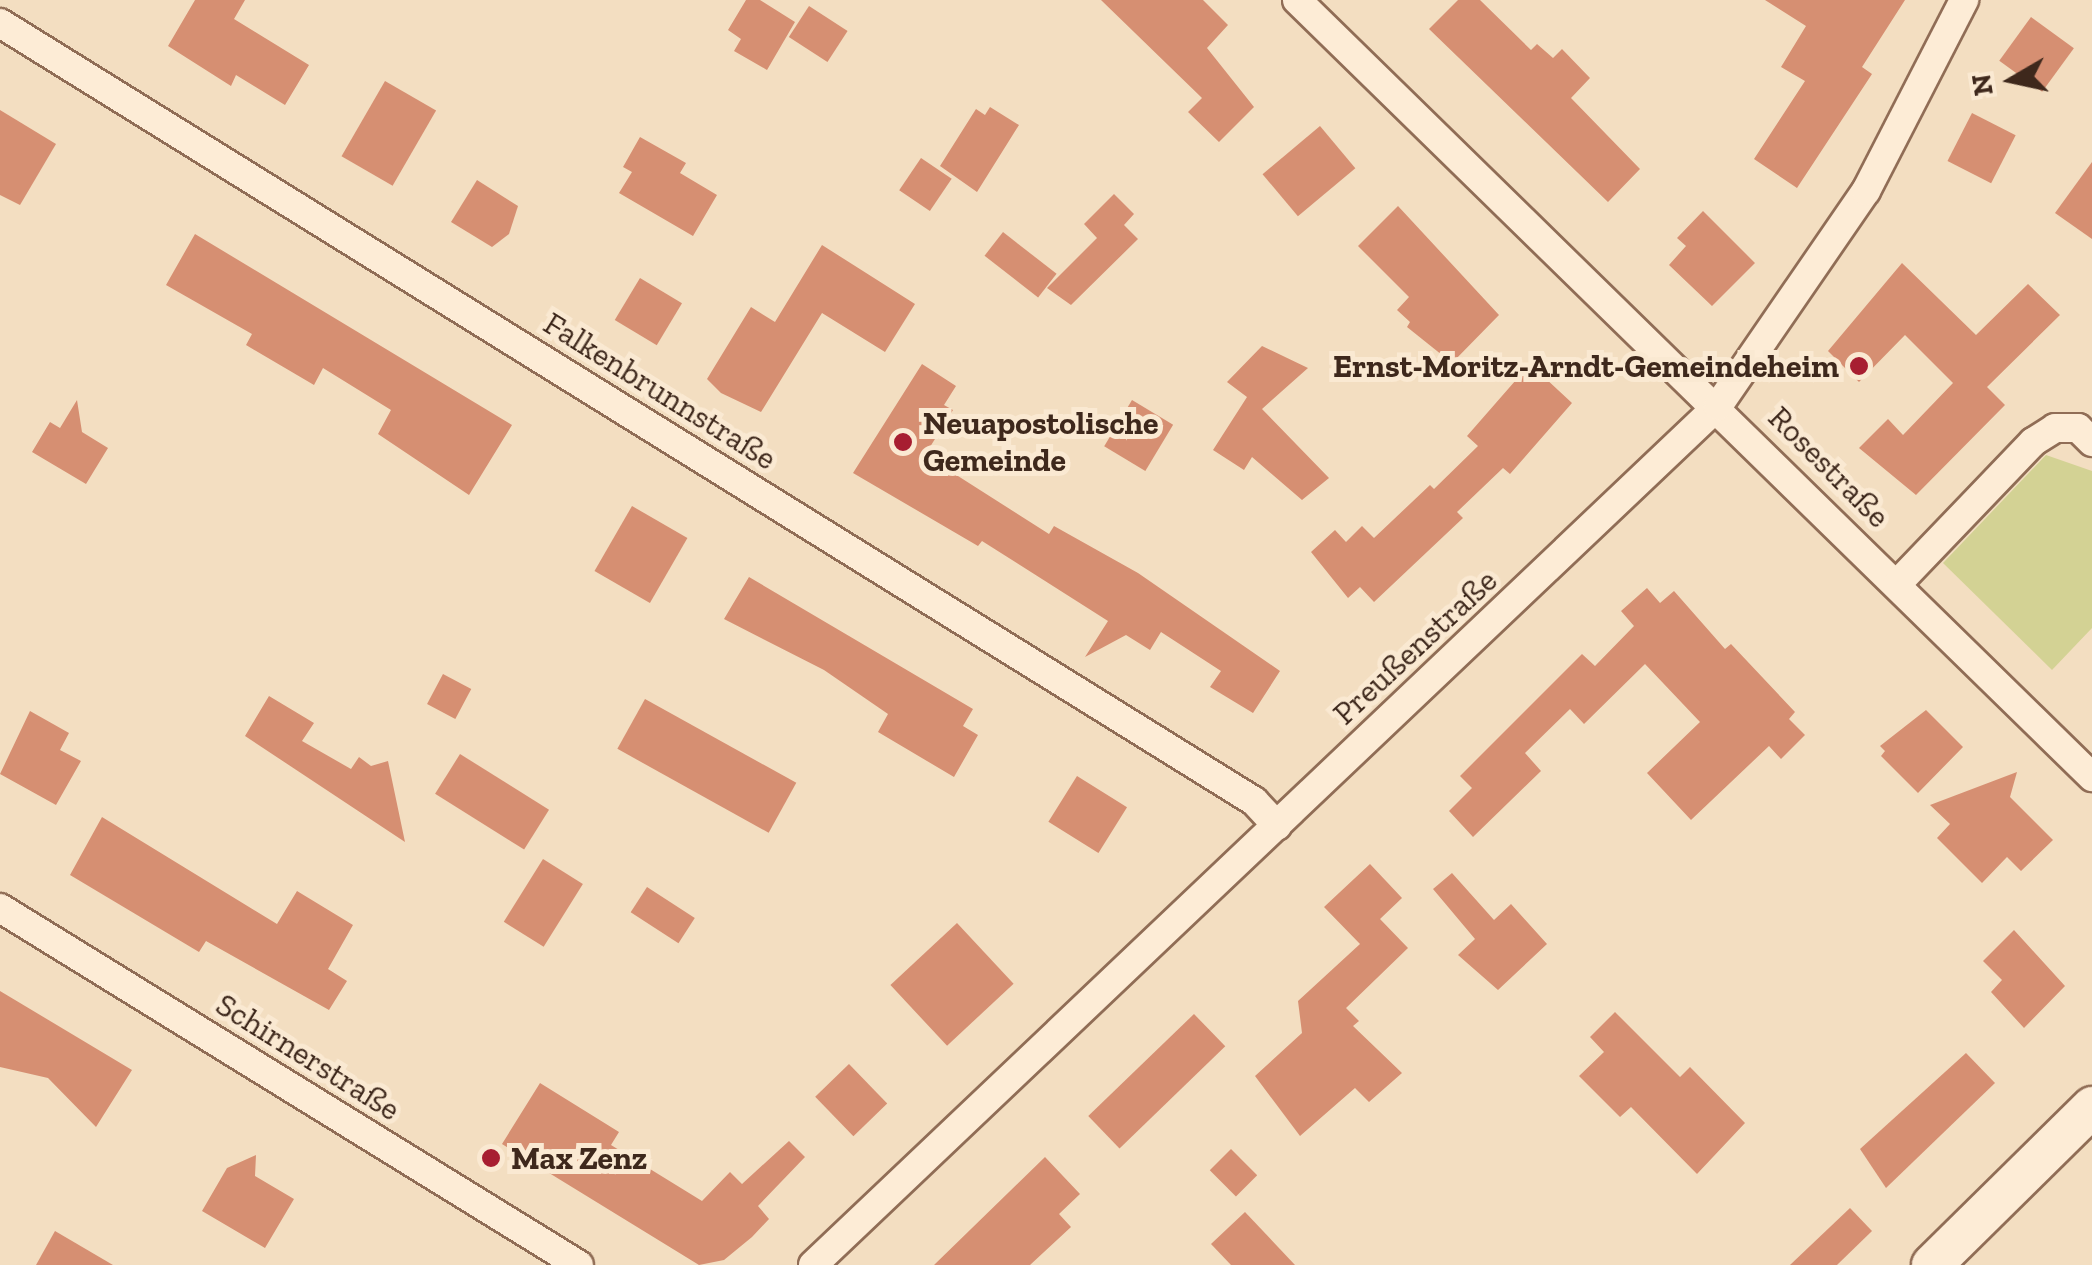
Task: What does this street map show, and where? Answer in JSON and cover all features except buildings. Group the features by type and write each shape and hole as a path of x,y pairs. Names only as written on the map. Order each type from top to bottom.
{"street":[{"name":"Rosestraße","path":"1298,0 1718,406 2092,777"},
{"name":"Preußenstraße","path":"813,1265 1718,406 1866,191 1964,0"},
{"name":"Falkenbrunnstraße","path":"0,23 1254,801 1277,826"},
{"path":"1897,584 2033,442 2055,428 2078,428 2092,442"},
{"name":"Schirnerstraße","path":"0,908 579,1265"},
{"path":"1932,1265 2092,1107"}],"shaded area":[{"path":"2046,455 2092,471 2092,628 2052,670 1943,563"}],"place":[{"name":"Ernst-Moritz-Arndt-Gemeindeheim","path":"1859,366"},
{"name":"Neuapostolische Gemeinde","path":"903,442"},
{"name":"Max Zenz","path":"491,1158"}]}
